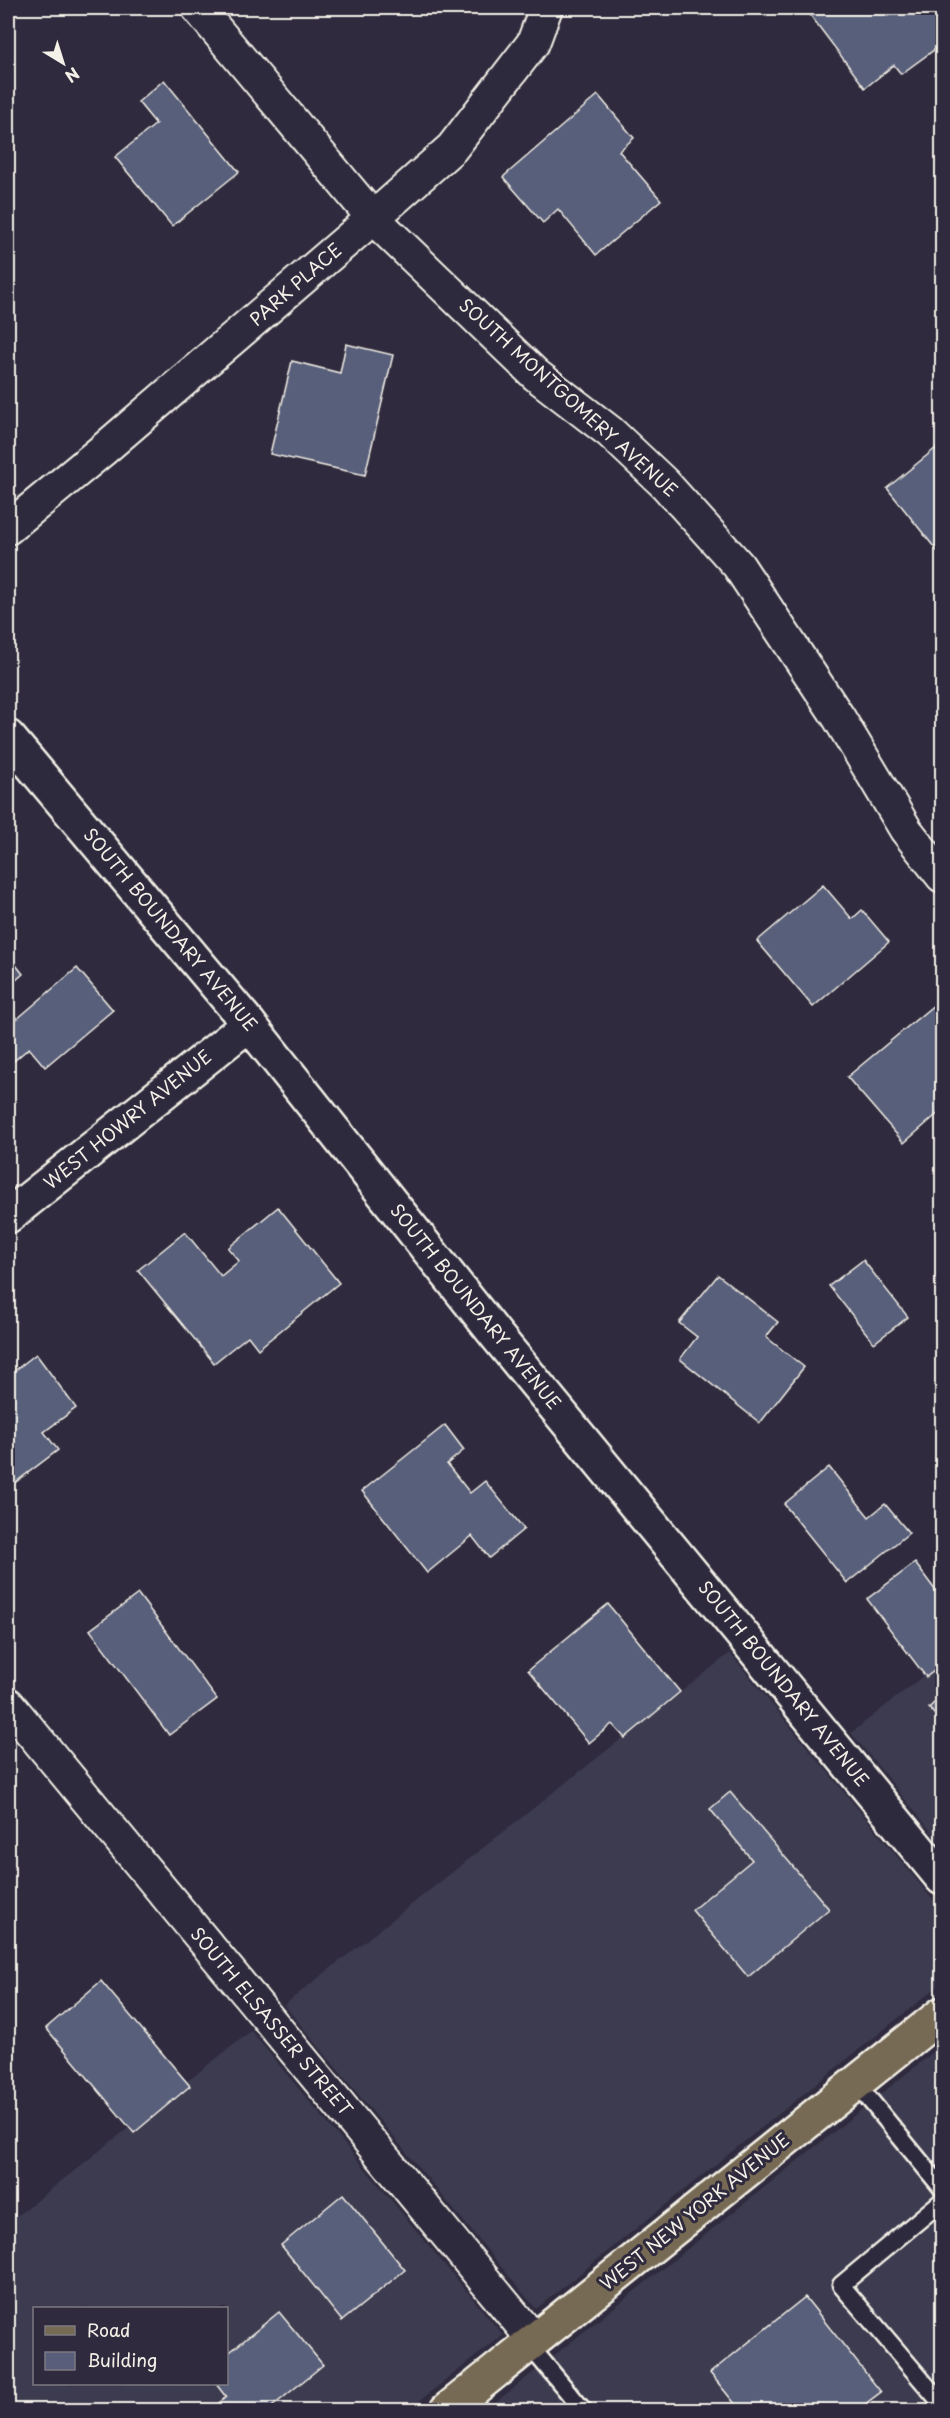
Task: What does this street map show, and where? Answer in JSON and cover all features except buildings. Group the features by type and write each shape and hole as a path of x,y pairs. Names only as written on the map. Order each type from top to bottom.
{"main road":[{"name":"WEST NEW YORK AVENUE","path":"447,2410 942,2014"}],"street":[{"name":"SOUTH MONTGOMERY AVENUE","path":"198,8 374,218 536,375 610,432 665,484 738,565 839,718 906,830 942,876"},
{"name":"PARK PLACE","path":"8,528 374,218 452,148 533,43 546,8"},
{"name":"SOUTH BOUNDARY AVENUE","path":"8,738 249,1024 503,1344 942,1878"},
{"name":"WEST HOWRY AVENUE","path":"8,1216 249,1024"},
{"name":"SOUTH ELSASSER STREET","path":"8,1704 532,2342"}],"lane":[{"path":"856,2083 942,2188"},
{"path":"942,2200 841,2285 942,2404"},
{"path":"532,2342 583,2410"}],"shaded area":[{"path":"730,1653 942,1911 942,1983 536,2309 284,2005"},
{"path":"942,1661 942,1845 851,1733"},
{"path":"251,2031 503,2335 408,2410 8,2410 8,2223"},
{"path":"942,2045 942,2410 486,2410"}]}
